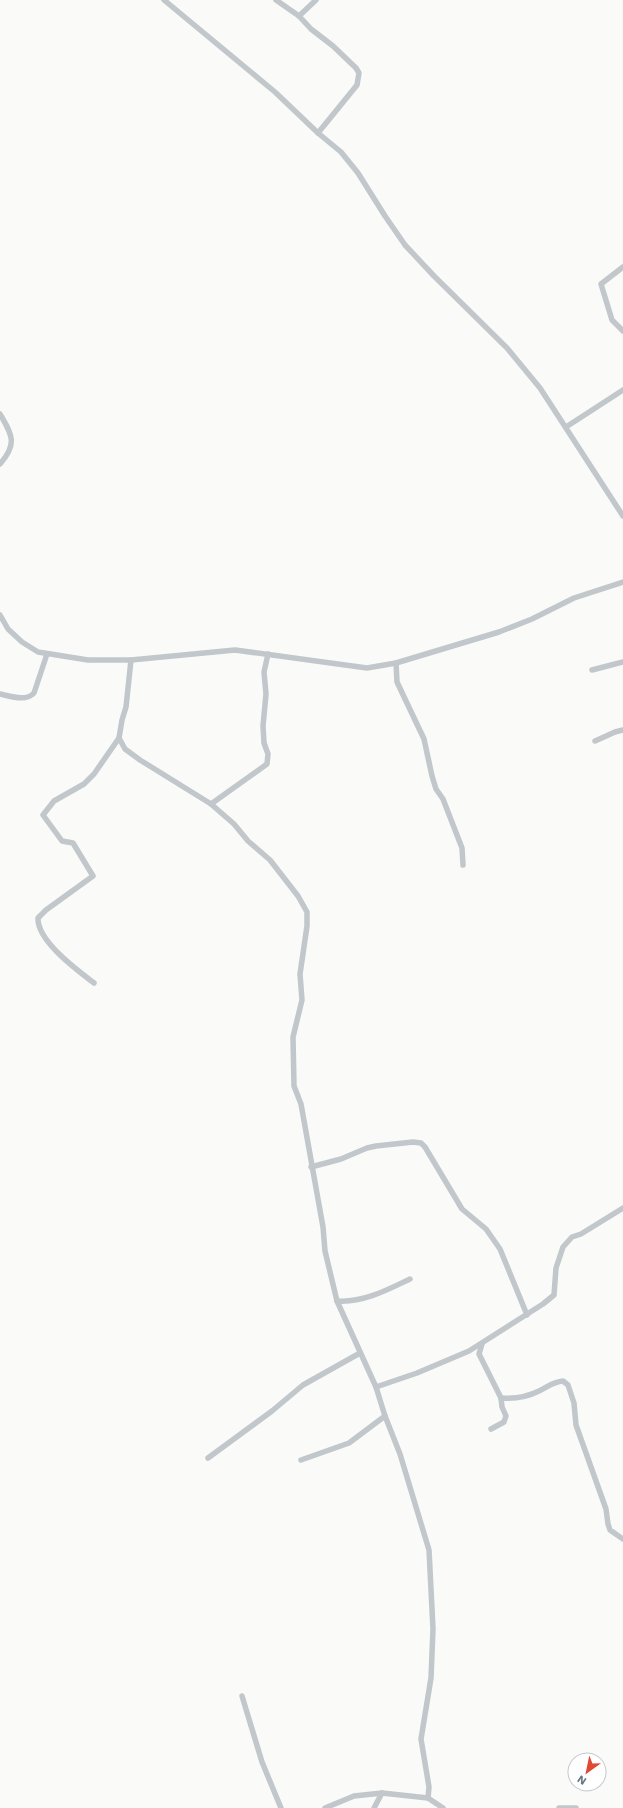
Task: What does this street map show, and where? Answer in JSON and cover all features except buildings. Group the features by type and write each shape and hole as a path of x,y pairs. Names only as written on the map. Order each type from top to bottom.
{"street":[{"path":"164,0 275,92 318,133 341,152 358,173 405,245 434,276 507,348 540,388 623,516"},
{"path":"276,0 299,16 311,29 356,68 358,73 357,84 318,133"},
{"path":"299,16 316,0"},
{"path":"623,267 601,284 612,320 623,331"},
{"path":"566,427 623,390"},
{"path":"0,414 11,434 12,446 7,456 0,464"},
{"path":"0,615 8,629 22,642 38,652 88,660 131,660 234,650 368,668 396,663 499,632 532,619 574,598 623,582"},
{"path":"0,694 26,698 32,696 47,654"},
{"path":"211,804 267,764 268,754 264,743 263,726 266,694 264,672 268,654"},
{"path":"94,983 67,962 42,932 38,923 38,918 46,910 93,876 73,843 62,841 42,815 54,801 84,784 94,774 119,738 126,707 131,660"},
{"path":"592,670 623,662"},
{"path":"396,663 397,682 424,739 436,789 444,799 462,848 463,865"},
{"path":"595,741 623,730"},
{"path":"119,738 125,749 211,804 234,824 248,841 270,860 298,896 307,912 308,926 300,974 302,1000 293,1037 294,1086 301,1104 311,1167 323,1227 325,1251 337,1301 376,1387 385,1416 400,1454 429,1550 433,1629 431,1671 421,1739 429,1788 428,1798"},
{"path":"311,1167 341,1159 367,1148 376,1146 413,1142 421,1143 425,1147 462,1209 486,1229 500,1249 527,1314"},
{"path":"376,1387 417,1373 469,1351 543,1304 554,1295 556,1268 563,1247 572,1237 581,1234 623,1208"},
{"path":"337,1301 350,1302 359,1300 388,1290 410,1279"},
{"path":"482,1344 479,1354 501,1398 502,1407 506,1416 504,1422 491,1429"},
{"path":"469,1351 479,1354"},
{"path":"208,1458 272,1411 303,1385 360,1353"},
{"path":"501,1398 511,1399 526,1396 540,1391 554,1382 562,1380 568,1385 574,1403 576,1425 604,1504 610,1530 623,1539"},
{"path":"301,1460 349,1443 385,1416"},
{"path":"242,1696 262,1762 281,1808"},
{"path":"374,1808 382,1793"},
{"path":"325,1808 354,1796 382,1793 428,1798 443,1808"},
{"path":"559,1808 576,1808"}]}
